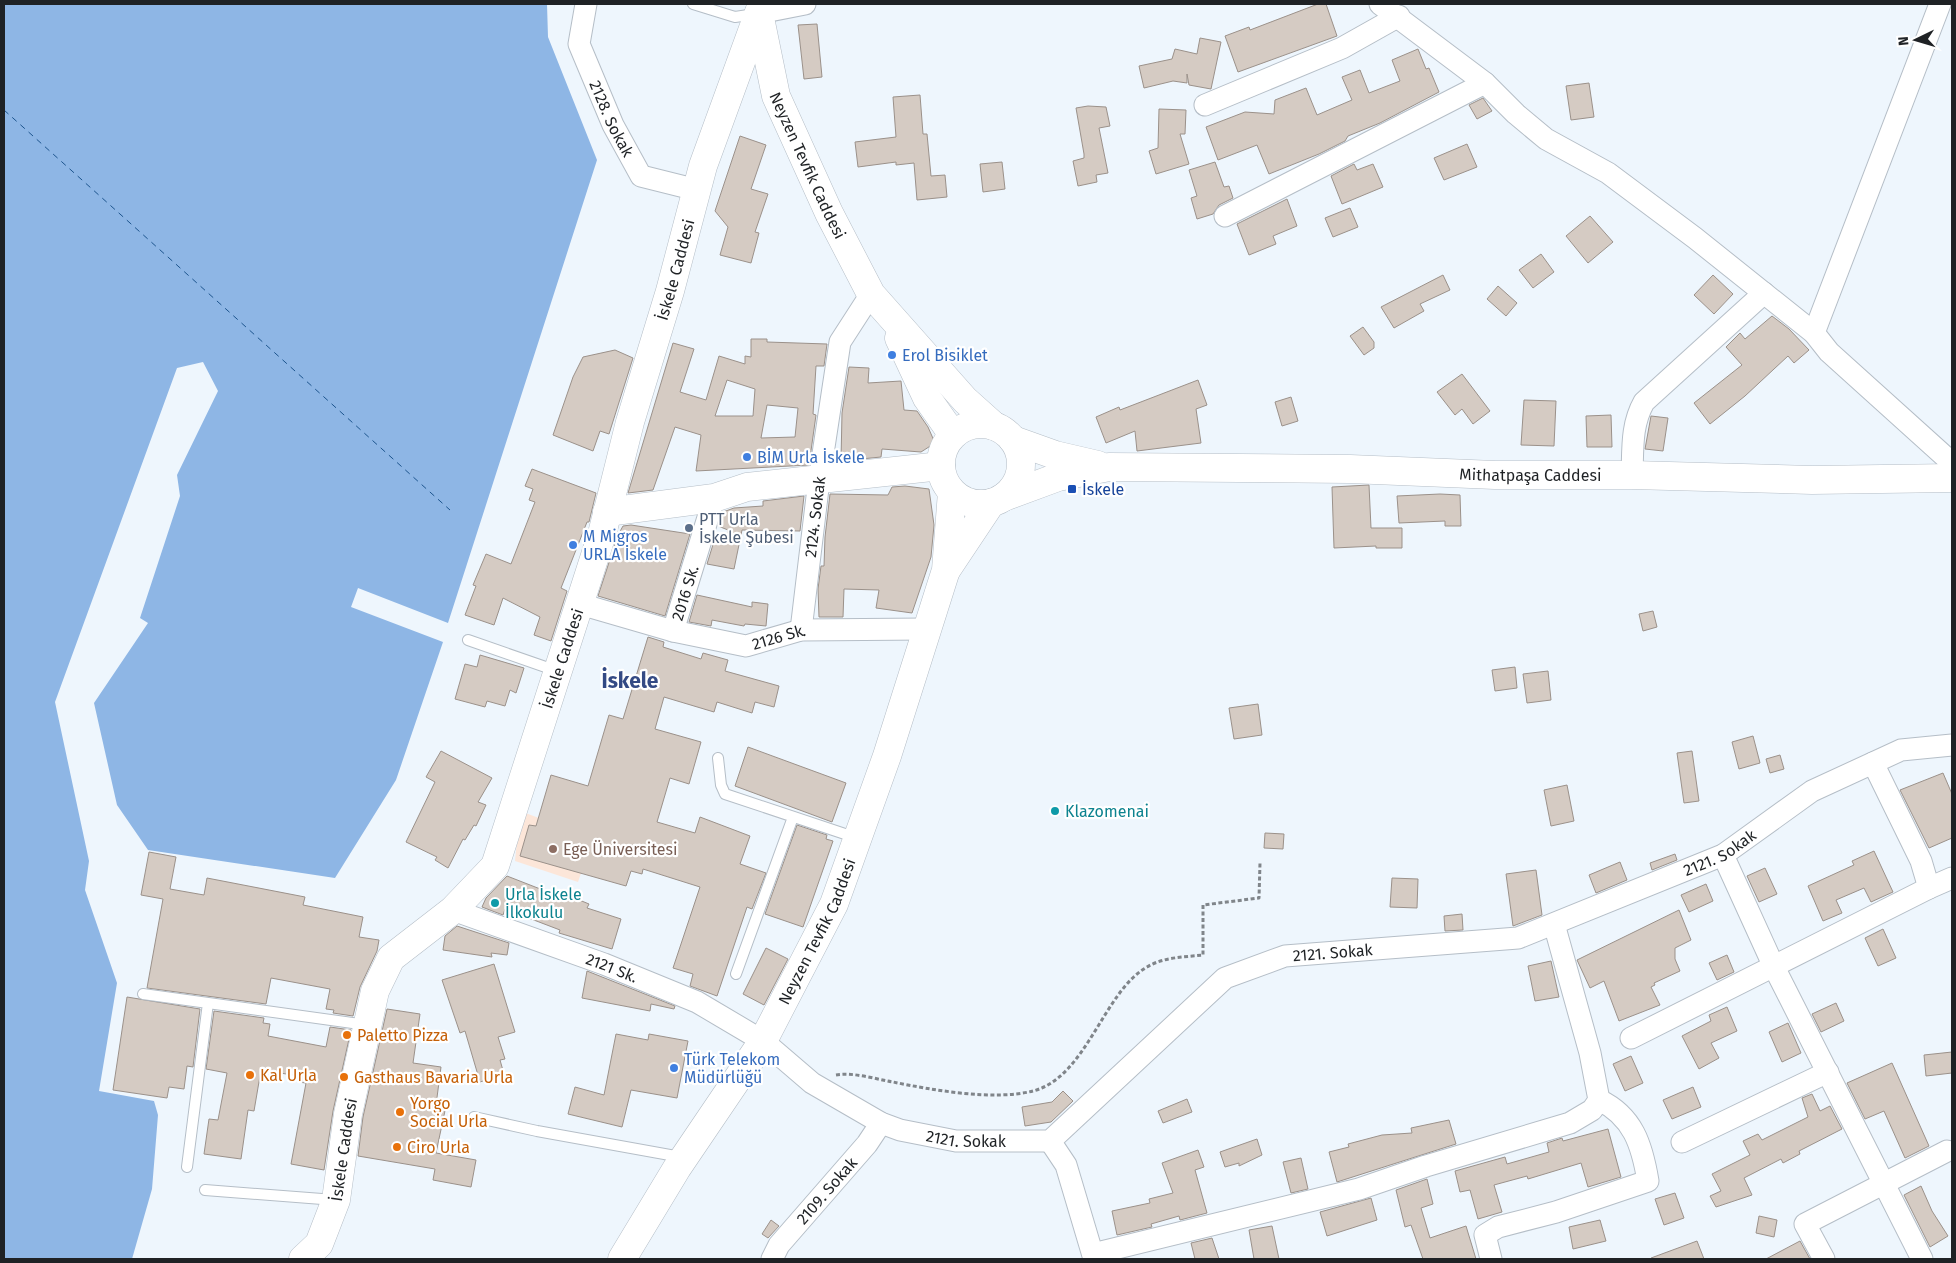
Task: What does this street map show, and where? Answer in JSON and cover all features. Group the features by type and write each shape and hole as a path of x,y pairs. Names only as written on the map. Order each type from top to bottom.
{"street":[{"name":"2128. Sokak","path":"586,4 579,44 613,125 641,180 697,190"},
{"path":"761,8 805,4"},
{"path":"1380,4 1399,16 1485,83 1516,114 1546,139 1608,173 1695,238 1814,333 1829,352 1952,463"},
{"path":"1814,333 1940,4"},
{"path":"1947,4 1952,4"},
{"name":"İskele Caddesi","path":"303,1259 319,1244 336,1200 348,1114 375,991 391,958 453,910 495,866 602,534 703,166 761,8"},
{"name":"Neyzen Tevfik Caddesi","path":"761,8 776,96 829,213 880,304 927,398 953,435"},
{"path":"1205,105 1342,48 1399,16"},
{"path":"1225,216 1485,83"},
{"path":"1632,475 1635,421 1644,402 1764,293"},
{"name":"Neyzen Tevfik Caddesi","path":"880,304 965,400 1004,433"},
{"name":"2124. Sokak","path":"801,630 819,480 840,342 880,304"},
{"path":"946,570 952,492 943,475 941,466 946,444 953,435 972,425 1004,433 1056,455 1109,467"},
{"path":"946,570 997,500 1013,488 1020,471 1019,451 1004,433"},
{"path":"607,512 714,498 747,487 941,466"},
{"path":"952,492 970,502 997,500 1058,477 1109,467"},
{"name":"Mithatpaşa Caddesi","path":"1109,467 1350,469 1495,475 1632,475 1812,480 1952,478"},
{"name":"2016 Sk.","path":"673,631 714,498"},
{"name":"Neyzen Tevfik Caddesi","path":"622,1259 684,1158 763,1042 834,904 887,756 946,570"},
{"name":"2126 Sk.","path":"580,604 673,631 746,646 801,630 926,629"},
{"name":"2121. Sokak","path":"763,1042 812,1083 881,1123 900,1130 956,1141 1050,1141 1225,978 1285,956 1518,938 1723,856 1812,791 1901,750 1952,745"},
{"path":"1873,763 1921,861 1928,888"},
{"path":"1723,856 1774,968 1922,1259"},
{"path":"1630,1038 1774,968 1928,888 1952,878"},
{"name":"2121 Sk.","path":"453,910 604,964 697,1002 763,1042"},
{"path":"1050,1141 1066,1165 1094,1257 1359,1189 1426,1166 1570,1123 1592,1110 1599,1100 1590,1053 1554,924"},
{"path":"1682,1142 1828,1072"},
{"path":"1491,1259 1485,1235 1498,1226 1556,1212 1648,1181 1641,1151 1630,1122 1614,1107 1599,1100"},
{"name":"2109. Sokak","path":"772,1259 778,1245 867,1144 881,1123"},
{"path":"1824,1259 1805,1224 1947,1151"}],"lane":[{"path":"693,4 735,17 761,8"},
{"path":"468,640 558,672"},
{"path":"718,758 721,785 726,794 858,838"},
{"path":"736,974 792,817"},
{"path":"143,994 368,1025"},
{"path":"187,1167 208,1003"},
{"path":"474,1117 537,1132 684,1158"},
{"path":"205,1190 336,1200"}],"path":[{"path":"812,1083 842,1074 967,1093 1000,1094 1033,1091 1045,1086 1059,1077 1075,1060 1122,992 1143,970 1164,961 1203,955 1203,905 1259,898 1260,863"}],"shaded area":[{"name":"Ege Üniversitesi","path":"520,811 593,838 578,882 515,861"}],"water":[{"path":"4,4 547,4 548,37 597,160 448,623 358,588 351,607 443,642 396,780 335,878 148,850 117,805 94,703 148,623 140,618 180,496 177,475 218,391 203,362 177,368 55,702 89,861 85,890 117,983 99,1091 154,1101 158,1115 152,1189 132,1259 4,1259"}],"building":[{"path":"1318,4 1326,4 1337,36 1238,72 1225,36 1249,27 1250,30"},
{"path":"817,24 822,77 804,79 798,25"},
{"path":"1200,38 1221,42 1211,89 1189,85 1187,74 1187,83 1173,81 1144,88 1139,66 1172,59 1175,49 1197,54"},
{"path":"1418,49 1426,69 1429,68 1439,92 1380,123 1348,136 1345,141 1319,154 1269,174 1257,145 1218,160 1206,127 1245,112 1274,114 1275,100 1306,88 1317,115 1352,100 1342,77 1360,70 1369,93 1400,81 1392,60"},
{"path":"1589,83 1594,117 1571,120 1566,86"},
{"path":"920,95 923,134 927,134 931,176 945,175 947,197 917,200 914,163 896,165 896,162 858,167 855,142 896,137 893,97"},
{"path":"1483,98 1492,111 1477,119 1469,105"},
{"path":"1088,106 1106,107 1110,126 1099,128 1108,173 1096,175 1097,182 1078,186 1073,161 1084,158 1084,154 1076,108"},
{"path":"1159,109 1186,110 1185,134 1180,134 1189,164 1156,174 1149,151 1158,148"},
{"path":"740,136 766,145 751,189 768,194 755,232 759,233 751,263 720,255 728,227 715,211"},
{"path":"1467,144 1477,167 1444,180 1434,158"},
{"path":"1002,162 1005,189 983,192 980,164"},
{"path":"1215,162 1224,187 1229,186 1233,198 1219,205 1213,214 1197,219 1191,198 1197,196 1189,170"},
{"path":"1354,164 1357,170 1373,164 1383,187 1342,204 1331,176"},
{"path":"1287,199 1297,226 1273,236 1276,244 1249,255 1237,224"},
{"path":"1350,208 1358,227 1333,237 1325,218"},
{"path":"1590,216 1613,242 1588,263 1566,236"},
{"path":"1541,254 1554,272 1533,288 1519,270"},
{"path":"1443,275 1450,290 1420,304 1424,311 1394,328 1381,307"},
{"path":"1713,275 1733,294 1714,314 1694,295"},
{"path":"1498,286 1517,303 1506,316 1487,299"},
{"path":"1772,316 1789,329 1809,350 1794,363 1788,356 1745,396 1710,424 1694,403 1742,365 1726,347 1740,333 1745,339"},
{"path":"1363,327 1374,342 1374,348 1364,355 1350,336"},
{"path":"751,339 767,339 767,342 827,344 824,366 816,366 813,414 816,415 809,465 696,471 701,435 675,427 653,490 628,493 673,343 694,349 680,392 706,400 719,356 745,364 745,356 751,357","holes":["727,380 755,389 753,416 715,416","767,405 798,408 795,437 761,438"]},
{"path":"615,350 633,358 609,434 600,431 593,451 553,435 573,377 583,357"},
{"path":"849,367 869,368 868,383 901,381 904,410 917,411 928,427 935,443 921,452 882,449 881,457 841,461 842,413"},
{"path":"1462,374 1490,411 1473,424 1462,409 1455,415 1437,392"},
{"path":"1198,380 1207,405 1196,409 1201,443 1137,451 1135,431 1106,443 1096,417 1119,407 1120,410"},
{"path":"1291,397 1298,421 1282,426 1275,402"},
{"path":"1524,400 1556,401 1554,446 1521,445"},
{"path":"1611,415 1612,447 1587,447 1586,416"},
{"path":"1651,416 1668,418 1663,451 1645,449"},
{"path":"532,469 596,493 589,522 587,522 561,588 567,591 551,641 534,635 540,617 503,598 494,625 465,615 476,586 473,585 486,554 511,564 535,502 529,500 533,489 525,486"},
{"path":"1369,485 1371,528 1402,528 1402,548 1376,548 1376,546 1334,548 1332,487"},
{"path":"905,486 929,489 934,525 931,557 912,613 876,608 879,590 844,589 843,617 819,617 818,589 821,566 824,566 830,494 888,495 892,487"},
{"path":"1460,495 1461,526 1445,526 1445,521 1399,523 1397,496"},
{"path":"804,496 800,531 742,530 734,569 707,564 715,538 726,540 728,530 718,526 723,512 734,508 763,506 763,501"},
{"path":"631,525 690,534 665,616 598,596 618,535 623,526"},
{"path":"697,595 752,607 752,602 768,604 766,626 745,624 744,626 712,620 711,626 689,622"},
{"path":"1653,611 1657,627 1643,631 1639,614"},
{"path":"648,637 664,642 663,647 701,659 703,653 728,660 725,671 779,686 774,707 755,702 752,713 717,702 714,712 664,697 655,729 701,742 689,784 670,778 657,822 695,833 700,817 750,836 740,864 766,873 752,909 747,907 717,996 690,986 693,974 673,968 700,887 643,869 642,874 631,871 626,886 520,856 529,825 536,826 551,775 588,786 609,715 623,719"},
{"path":"480,655 524,668 516,693 510,690 505,706 487,701 485,707 455,699 465,664 477,667"},
{"path":"1515,667 1517,688 1495,691 1492,670"},
{"path":"1548,671 1551,700 1527,703 1523,674"},
{"path":"1258,704 1262,735 1234,739 1229,708"},
{"path":"1753,736 1760,763 1739,769 1732,742"},
{"path":"748,747 846,783 832,822 735,786"},
{"path":"441,751 492,778 478,802 486,805 476,826 474,825 465,840 463,839 448,868 435,860 437,857 406,842 435,782 426,777"},
{"path":"1692,751 1699,801 1684,803 1677,753"},
{"path":"1780,755 1784,769 1770,773 1766,759"},
{"path":"1943,773 1952,794 1952,838 1929,848 1900,790"},
{"path":"1567,785 1574,821 1551,826 1544,790"},
{"path":"797,825 827,835 826,839 833,841 803,927 765,914"},
{"path":"1265,833 1284,834 1283,849 1264,848"},
{"path":"1874,851 1893,892 1871,902 1864,888 1836,900 1842,913 1823,921 1808,886 1854,865 1852,861"},
{"path":"149,852 176,857 170,889 204,895 207,878 305,897 303,905 363,917 359,937 379,940 377,951 360,987 353,1016 333,1013 334,1010 326,1009 330,989 271,978 266,1004 147,988 163,899 141,895"},
{"path":"1675,854 1677,860 1652,870 1650,863"},
{"path":"1620,862 1627,880 1596,893 1589,875"},
{"path":"1765,868 1777,894 1759,902 1747,876"},
{"path":"1536,870 1542,915 1513,926 1506,874"},
{"path":"507,876 571,901 572,897 589,904 587,908 621,919 612,949 559,933 560,930 505,909 503,915 482,907 486,898"},
{"path":"1392,878 1418,879 1417,908 1390,907"},
{"path":"1706,884 1713,901 1689,912 1681,895"},
{"path":"1679,910 1691,940 1675,948 1675,959 1680,971 1654,983 1655,985 1651,987 1660,1005 1619,1021 1604,981 1590,988 1577,960"},
{"path":"1462,914 1463,930 1445,931 1444,916"},
{"path":"457,926 509,943 507,955 491,953 492,957 443,950 445,936"},
{"path":"1883,929 1896,958 1878,966 1865,938"},
{"path":"766,948 788,959 764,1005 743,994"},
{"path":"1727,955 1734,972 1717,980 1709,963"},
{"path":"1551,961 1559,997 1535,1001 1528,966"},
{"path":"494,964 515,1032 498,1037 505,1059 500,1060 504,1074 480,1082 465,1031 460,1033 442,980"},
{"path":"587,971 675,1006 674,1009 651,1004 650,1011 582,998"},
{"path":"127,997 200,1009 193,1067 187,1066 184,1089 169,1087 167,1098 113,1090"},
{"path":"1836,1003 1844,1021 1821,1032 1812,1014"},
{"path":"1727,1007 1737,1031 1711,1043 1719,1058 1699,1069 1682,1036 1711,1021 1709,1015"},
{"path":"387,1009 420,1014 413,1063 441,1067 436,1105 446,1106 436,1153 476,1160 471,1187 433,1180 435,1169 358,1156 363,1117"},
{"path":"214,1011 264,1018 263,1023 270,1024 268,1036 326,1047 330,1027 351,1030 333,1111 324,1170 291,1164 306,1083 298,1082 299,1076 261,1070 254,1111 248,1110 241,1159 204,1154 209,1119 218,1120 227,1073 206,1069"},
{"path":"1788,1023 1801,1053 1782,1062 1769,1032"},
{"path":"616,1034 648,1040 649,1034 688,1041 677,1098 631,1090 622,1127 568,1114 575,1087 604,1095"},
{"path":"1952,1052 1952,1073 1926,1076 1924,1055"},
{"path":"1631,1056 1643,1083 1625,1091 1613,1064"},
{"path":"1892,1063 1929,1146 1905,1158 1884,1111 1865,1119 1847,1083"},
{"path":"1693,1087 1701,1107 1672,1119 1663,1100"},
{"path":"1063,1091 1073,1101 1051,1122 1025,1126 1022,1107 1052,1102"},
{"path":"1812,1094 1820,1111 1830,1106 1842,1129 1799,1151 1800,1154 1783,1163 1781,1159 1744,1178 1752,1195 1716,1207 1710,1196 1721,1191 1712,1174 1750,1155 1743,1141 1758,1134 1762,1140 1808,1117 1802,1098"},
{"path":"1187,1099 1192,1112 1163,1123 1158,1111"},
{"path":"1449,1120 1456,1144 1337,1182 1329,1152 1349,1147 1348,1144 1382,1135 1412,1133 1411,1128"},
{"path":"1608,1129 1621,1177 1588,1187 1581,1163 1528,1179 1527,1176 1494,1185 1502,1212 1478,1219 1470,1190 1460,1192 1455,1171 1505,1157 1507,1164 1549,1152 1547,1143 1562,1138 1563,1141"},
{"path":"1257,1139 1262,1155 1239,1166 1239,1163 1225,1167 1220,1152"},
{"path":"1198,1150 1204,1167 1195,1170 1207,1213 1180,1220 1179,1216 1151,1224 1152,1227 1117,1235 1112,1211 1150,1203 1149,1199 1173,1193 1162,1163"},
{"path":"1301,1158 1308,1189 1291,1193 1283,1162"},
{"path":"1427,1179 1433,1204 1421,1208 1430,1238 1466,1226 1476,1259 1423,1259 1411,1225 1405,1227 1396,1190"},
{"path":"1921,1186 1932,1211 1948,1236 1930,1247 1904,1195"},
{"path":"1675,1193 1684,1218 1664,1225 1655,1199"},
{"path":"1371,1198 1377,1220 1327,1236 1320,1212"},
{"path":"1759,1216 1777,1220 1774,1237 1756,1233"},
{"path":"771,1220 779,1226 768,1238 762,1234"},
{"path":"1600,1220 1606,1241 1573,1249 1569,1227"},
{"path":"1272,1226 1279,1259 1254,1259 1249,1230"},
{"path":"1212,1238 1219,1259 1195,1259 1191,1243"},
{"path":"1697,1241 1704,1259 1651,1259 1651,1258"},
{"path":"1800,1241 1810,1259 1766,1259"}],"ferry route":[{"path":"4,110 450,510"}],"place":[{"name":"Erol Bisiklet","path":"892,355"},
{"name":"BİM Urla İskele","path":"747,457"},
{"name":"İskele","path":"1072,489"},
{"name":"PTT Urla İskele Şubesi","path":"689,528"},
{"name":"M Migros URLA İskele","path":"573,545"},
{"name":"Klazomenai","path":"1055,811"},
{"name":"Ege Üniversitesi","path":"553,849"},
{"name":"Urla İskele İlkokulu","path":"495,903"},
{"name":"Paletto Pizza","path":"347,1035"},
{"name":"Türk Telekom Müdürlüğü","path":"674,1068"},
{"name":"Kal Urla","path":"250,1075"},
{"name":"Gasthaus Bavaria Urla","path":"344,1077"},
{"name":"Yorgo Social Urla","path":"400,1112"},
{"name":"Ciro Urla","path":"397,1147"}],"district":[{"name":"İskele","path":"630,681"}]}
